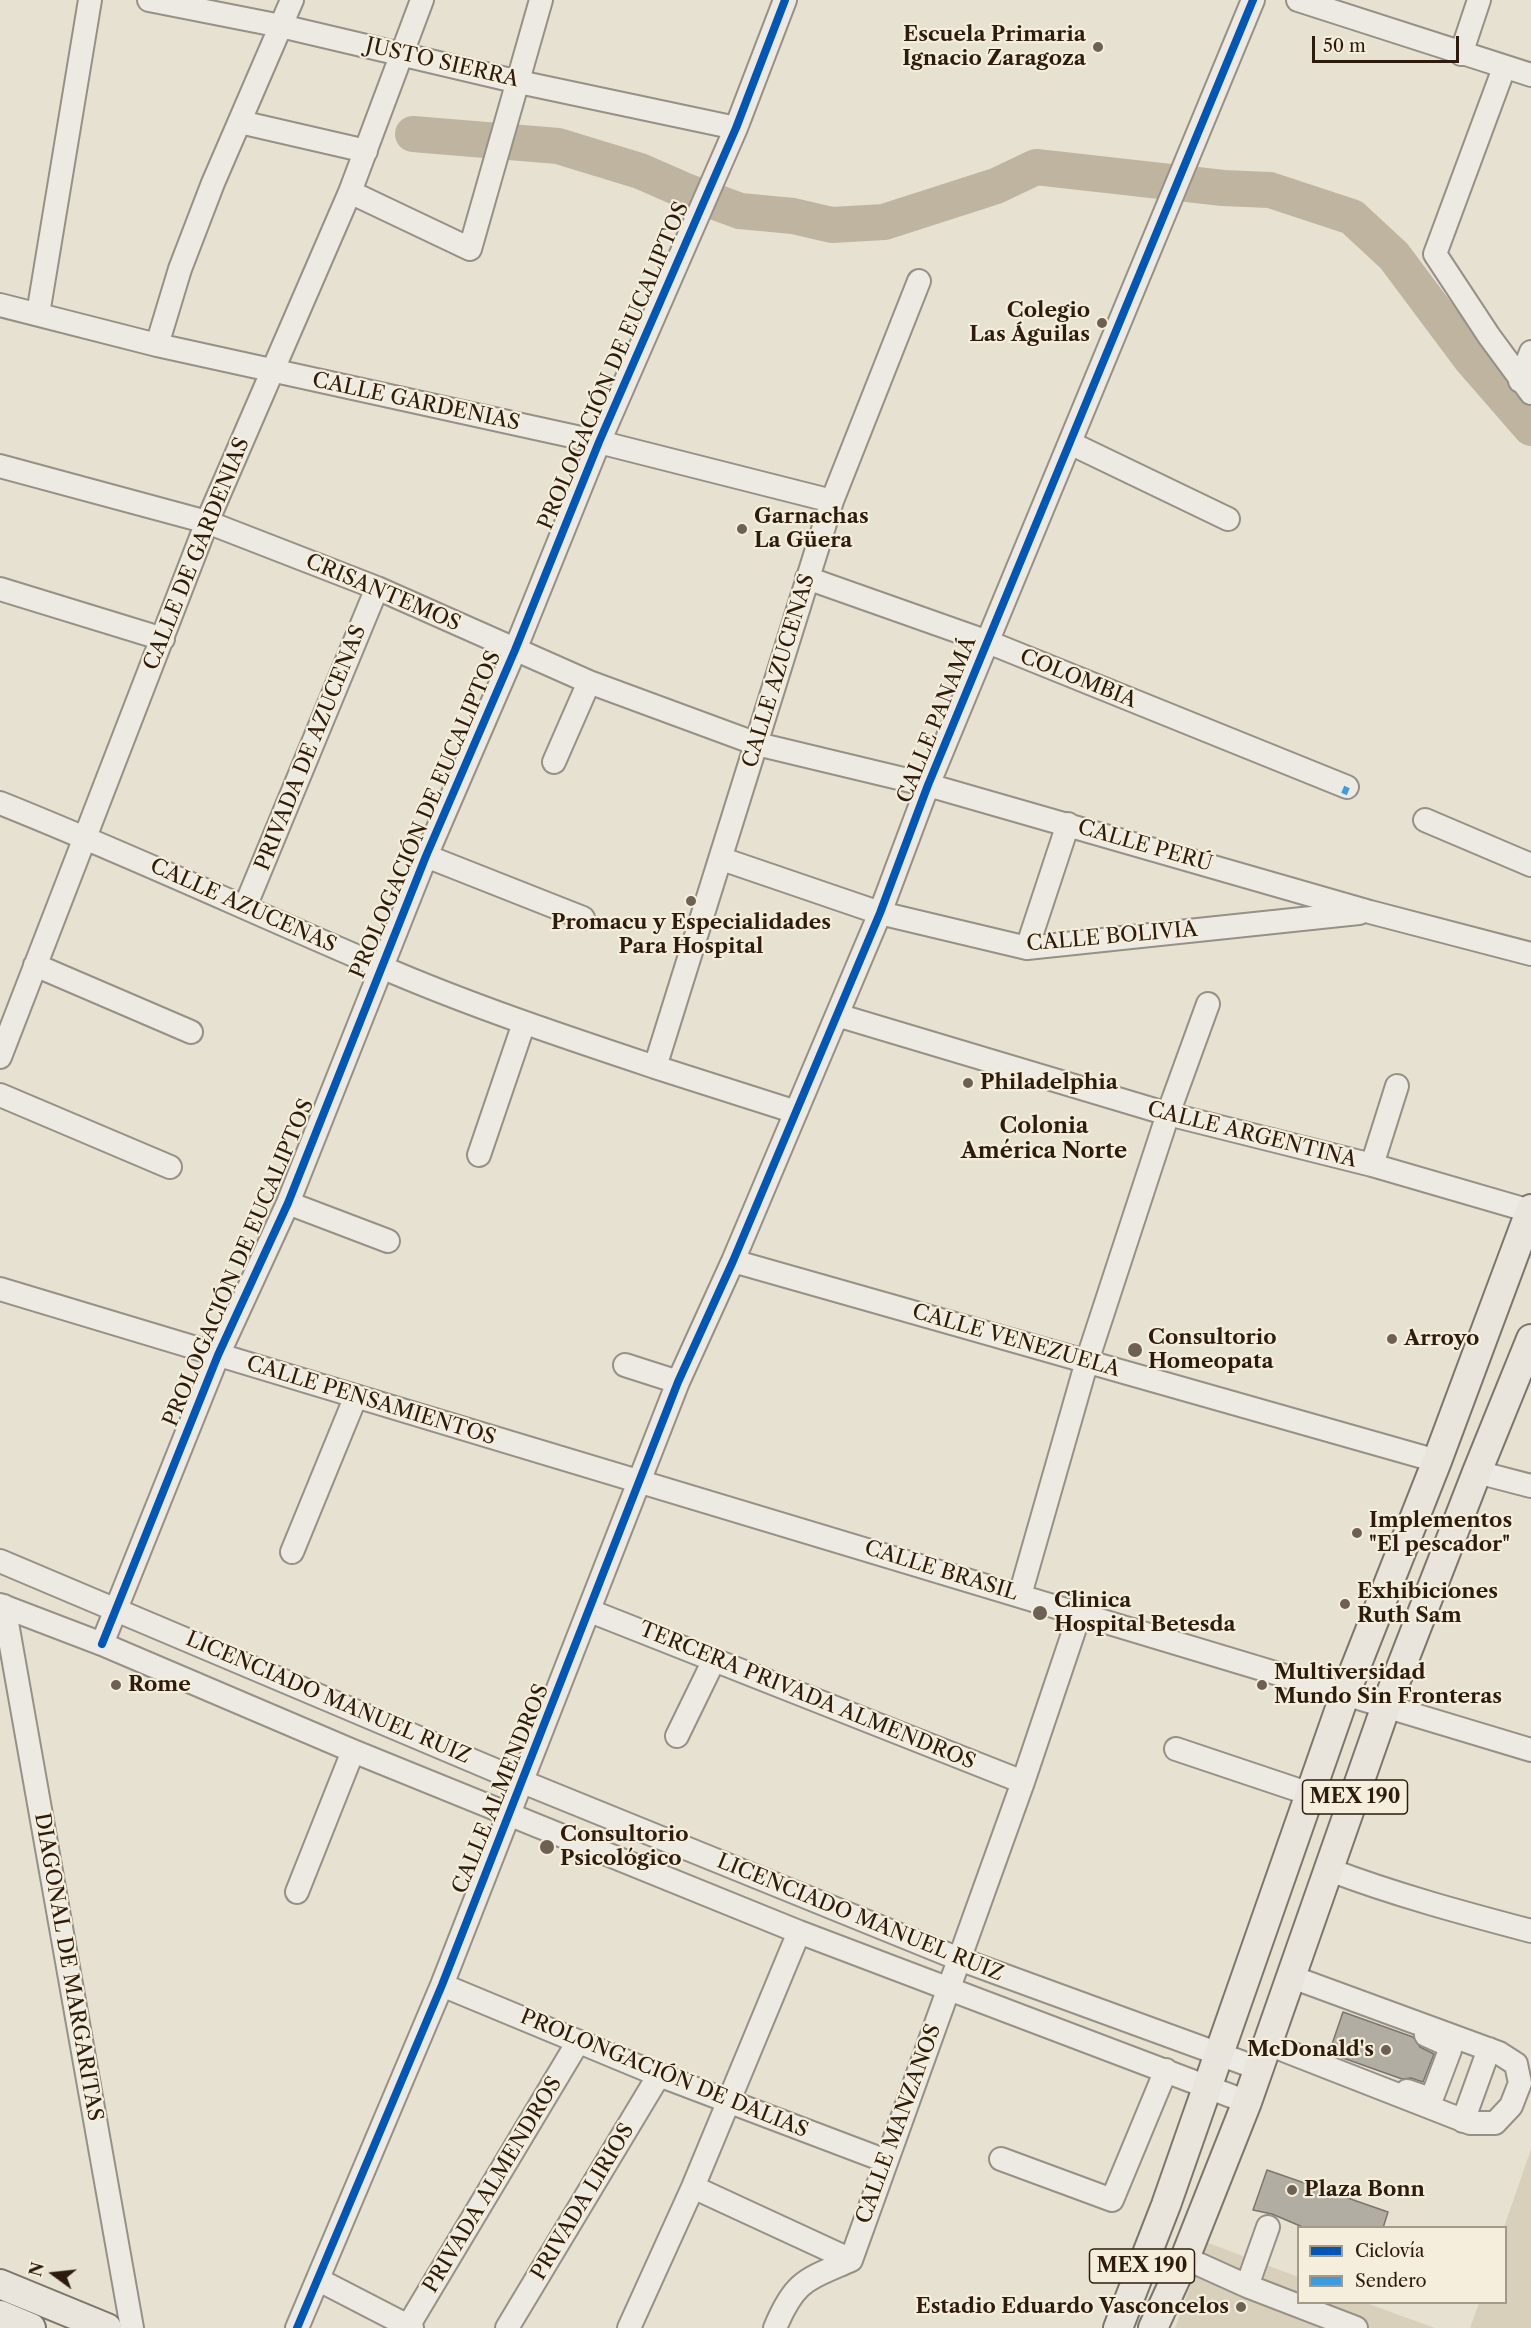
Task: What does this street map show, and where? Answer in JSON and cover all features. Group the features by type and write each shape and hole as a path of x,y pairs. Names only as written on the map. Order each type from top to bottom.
{"main road":[{"name":"MEX 190","path":"1118,2328 1166,2205 1345,1694 1437,1461 1531,1210"},
{"name":"MEX 190","path":"1158,2322 1264,2057 1386,1706 1531,1339"},
{"path":"1158,2322 1166,2205"},
{"path":"0,2284 107,2328"},
{"path":"0,2315 31,2328"}],"street":[{"path":"38,314 90,0"},
{"name":"JUSTO SIERRA","path":"151,0 281,26 519,82 736,128"},
{"path":"157,345 180,269 213,183 292,0"},
{"name":"CALLE DE GARDENIAS","path":"0,1057 207,522 350,192 422,0"},
{"path":"350,192 470,249 541,0"},
{"name":"PROLOGACIÓN DE EUCALIPTOS","path":"102,1644 218,1355 288,1203 426,856 515,650 599,442 736,128 785,0"},
{"name":"CALLE PANAMÁ","path":"733,1261 880,913 928,785 1253,0"},
{"path":"1298,0 1531,75"},
{"path":"1461,54 1479,0"},
{"path":"1504,68 1435,254 1526,387"},
{"path":"240,122 366,151"},
{"name":"CALLE AZUCENAS","path":"655,1067 722,860 831,501 919,281"},
{"name":"CALLE GARDENIAS","path":"0,305 157,345 599,442 831,501"},
{"path":"1526,387 1531,352"},
{"path":"1070,443 1228,519"},
{"name":"CRISANTEMOS","path":"0,466 207,522 377,588 589,682 757,744"},
{"name":"COLOMBIA","path":"807,578 988,642 1347,787"},
{"name":"PRIVADA DE AZUCENAS","path":"245,907 377,588"},
{"path":"0,589 163,639"},
{"path":"554,762 589,682"},
{"name":"CALLE PERÚ","path":"757,744 928,785 1370,912 1531,954"},
{"name":"CALLE AZUCENAS","path":"0,803 84,837 381,967 524,1023 796,1112"},
{"path":"1425,820 1531,866"},
{"path":"1027,948 1068,824"},
{"path":"426,856 584,918"},
{"name":"CALLE BOLIVIA","path":"722,860 880,913 1027,948 1370,912"},
{"path":"35,965 191,1032"},
{"path":"1020,1595 1087,1361 1168,1114 1208,1004"},
{"name":"CALLE ARGENTINA","path":"837,1015 1168,1114 1372,1165 1531,1210"},
{"path":"479,1155 524,1023"},
{"path":"1372,1165 1397,1086"},
{"path":"0,1095 170,1167"},
{"path":"288,1203 388,1241"},
{"name":"CALLE VENEZUELA","path":"733,1261 1437,1461"},
{"name":"CALLE ALMENDROS","path":"297,2328 442,1985 678,1382 733,1261"},
{"name":"CALLE PENSAMIENTOS","path":"0,1289 639,1481"},
{"path":"624,1365 678,1382"},
{"path":"292,1552 356,1396"},
{"path":"1477,1472 1531,1486"},
{"name":"CALLE BRASIL","path":"639,1481 1020,1595 1079,1616 1386,1706"},
{"name":"LICENCIADO MANUEL RUIZ","path":"0,1560 523,1782 959,1959 1220,2054 1264,2057 1334,2070"},
{"name":"LICENCIADO MANUEL RUIZ","path":"2,1605 102,1644 353,1751 799,1932 1247,2102"},
{"name":"DIAGONAL DE MARGARITAS","path":"2,1605 132,2328"},
{"name":"TERCERA PRIVADA ALMENDROS","path":"590,1611 1023,1782"},
{"path":"1023,1782 1079,1616"},
{"path":"677,1736 714,1660"},
{"path":"1386,1706 1531,1750"},
{"path":"1176,1749 1310,1794"},
{"path":"297,1892 353,1751"},
{"name":"CALLE MANZANOS","path":"851,2260 1023,1782"},
{"path":"1330,1870 1364,1883 1531,1931"},
{"path":"629,2328 693,2187 799,1932"},
{"path":"1292,1977 1489,2049 1516,2064 1520,2083 1511,2106 1495,2123 1470,2123 1334,2070"},
{"name":"PROLONGACIÓN DE DALIAS","path":"442,1985 728,2103 886,2161"},
{"path":"1334,2070 1351,2071 1426,2098 1433,2095 1450,2050 1446,2044 1381,2015 1370,2006"},
{"name":"PRIVADA ALMENDROS","path":"409,2327 579,2042"},
{"path":"1463,2121 1489,2049"},
{"path":"1001,2159 1112,2200 1166,2070"},
{"name":"PRIVADA LIRIOS","path":"507,2328 659,2075"},
{"path":"693,2187 851,2260"},
{"path":"1247,2286 1268,2227"},
{"path":"1185,2258 1247,2286 1356,2328"},
{"path":"775,2328 794,2291 807,2279 851,2260"},
{"path":"319,2280 409,2327"}],"shaded area":[{"path":"1531,2149 1531,2328 1470,2328 1479,2304 1507,2304 1507,2226 1504,2226"},
{"path":"1206,2242 1297,2277 1297,2304 1369,2304 1435,2328 1175,2328"}],"building":[{"name":"McDonald's","path":"1343,2012 1413,2037 1420,2047 1434,2054 1423,2082 1411,2078 1402,2079 1329,2053"},
{"name":"Plaza Bonn","path":"1267,2170 1388,2212 1384,2226 1300,2226 1272,2214 1253,2210"}],"waterway":[{"path":"413,134 558,146 640,171 740,211 793,216 832,225 884,222 996,186 1036,167 1223,188 1270,190 1352,217 1394,256 1471,359 1531,428"}],"marked path":[{"path":"1344,794 1347,787"}],"cycle path":[{"path":"102,1644 218,1355 288,1203 426,856 515,650 599,442 736,128 785,0"},
{"path":"297,2328 442,1985 678,1382 733,1261 880,913 928,785 1253,0"}],"place":[{"name":"Escuela Primaria Ignacio Zaragoza","path":"1098,47"},
{"name":"Colegio Las Águilas","path":"1102,323"},
{"name":"Garnachas La Güera","path":"742,529"},
{"name":"Promacu y Especialidades Para Hospital","path":"691,901"},
{"name":"Philadelphia","path":"968,1083"},
{"name":"Arroyo","path":"1392,1339"},
{"name":"Consultorio Homeopata","path":"1135,1350"},
{"name":"Implementos \"El pescador\"","path":"1357,1533"},
{"name":"Exhibiciones Ruth Sam","path":"1345,1604"},
{"name":"Clinica Hospital Betesda","path":"1040,1613"},
{"name":"Rome","path":"116,1685"},
{"name":"Multiversidad Mundo Sin Fronteras","path":"1262,1685"},
{"name":"Consultorio Psicológico","path":"547,1847"},
{"name":"McDonald's","path":"1386,2050"},
{"name":"Plaza Bonn","path":"1292,2190"},
{"name":"Estadio Eduardo Vasconcelos","path":"1241,2307"}],"district":[{"name":"Colonia América Norte","path":"1044,1140"}]}
